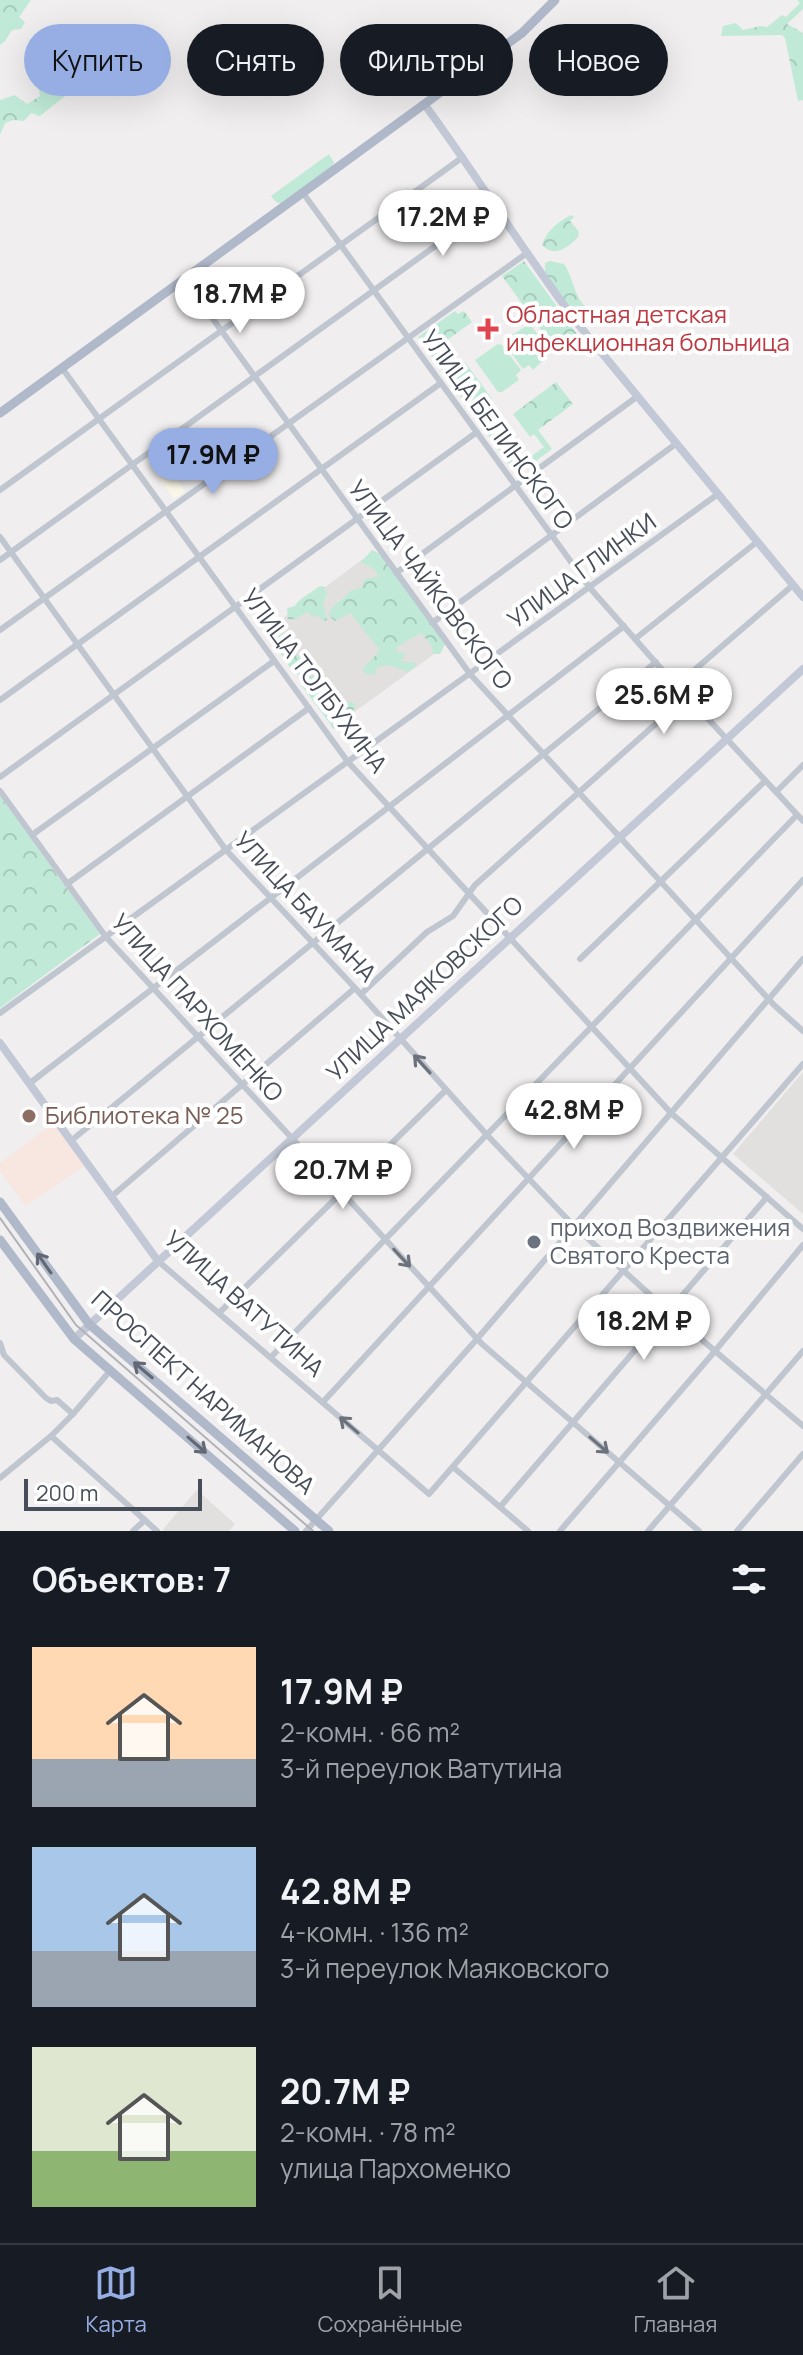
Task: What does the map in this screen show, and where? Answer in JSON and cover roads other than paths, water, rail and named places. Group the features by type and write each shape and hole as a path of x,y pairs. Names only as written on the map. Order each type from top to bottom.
{"main road":[{"path":"0,413 522,33 555,0"},
{"name":"ПРОСПЕКТ НАРИМАНОВА","path":"0,1202 89,1324 329,1531"},
{"name":"ПРОСПЕКТ НАРИМАНОВА","path":"0,1240 74,1339 295,1531"}],"street":[{"path":"425,105 578,324 803,597"},
{"path":"0,490 463,157"},
{"name":"УЛИЦА БЕЛИНСКОГО","path":"303,193 590,588 800,818"},
{"path":"0,560 495,203"},
{"path":"0,630 527,253"},
{"name":"УЛИЦА ЧАЙКОВСКОГО","path":"184,279 470,674 768,999 803,1031"},
{"name":"УЛИЦА ТОЛБУХИНА","path":"62,368 348,762 671,1113 803,1229"},
{"path":"0,700 441,383"},
{"path":"396,573 638,396"},
{"path":"0,777 477,432"},
{"path":"432,623 677,443"},
{"name":"УЛИЦА ГЛИНКИ","path":"0,1013 718,494"},
{"name":"УЛИЦА БАУМАНА","path":"0,537 226,850 573,1225 803,1426"},
{"path":"635,639 758,541"},
{"path":"677,685 793,585"},
{"path":"30,1083 624,626"},
{"path":"32,835 274,661"},
{"path":"72,1140 656,662"},
{"name":"УЛИЦА МАЯКОВСКОГО","path":"74,1339 803,669"},
{"path":"361,994 427,932 453,916 468,893 687,696"},
{"path":"67,884 309,708"},
{"path":"776,792 803,765"},
{"path":"580,959 765,781"},
{"name":"УЛИЦА ПАРХОМЕНКО","path":"0,791 106,937 477,1339 699,1531"},
{"path":"271,1357 696,919 800,818"},
{"path":"323,1402 803,880"},
{"path":"306,1531 477,1339 803,959"},
{"path":"112,1196 355,988"},
{"name":"УЛИЦА ВАТУТИНА","path":"0,1043 158,1261 429,1494 453,1467"},
{"path":"528,1531 453,1467 803,1064"},
{"path":"220,1312 446,1090"},
{"path":"500,1507 767,1197"},
{"path":"560,1531 803,1245"},
{"path":"0,1343 4,1355 46,1398 57,1400 73,1414"},
{"path":"648,1531 803,1351"},
{"path":"0,1478 51,1436 110,1371"},
{"path":"51,1436 157,1531"},
{"path":"737,1531 803,1454"},
{"path":"133,1531 145,1520"}],"tram line":[{"path":"0,1218 76,1325 313,1531"}],"place":[{"name":"Областная детская инфекционная больница","path":"488,329"},
{"name":"Библиотека № 25","path":"29,1116"},
{"name":"приход Воздвижения Святого Креста","path":"534,1242"}]}
